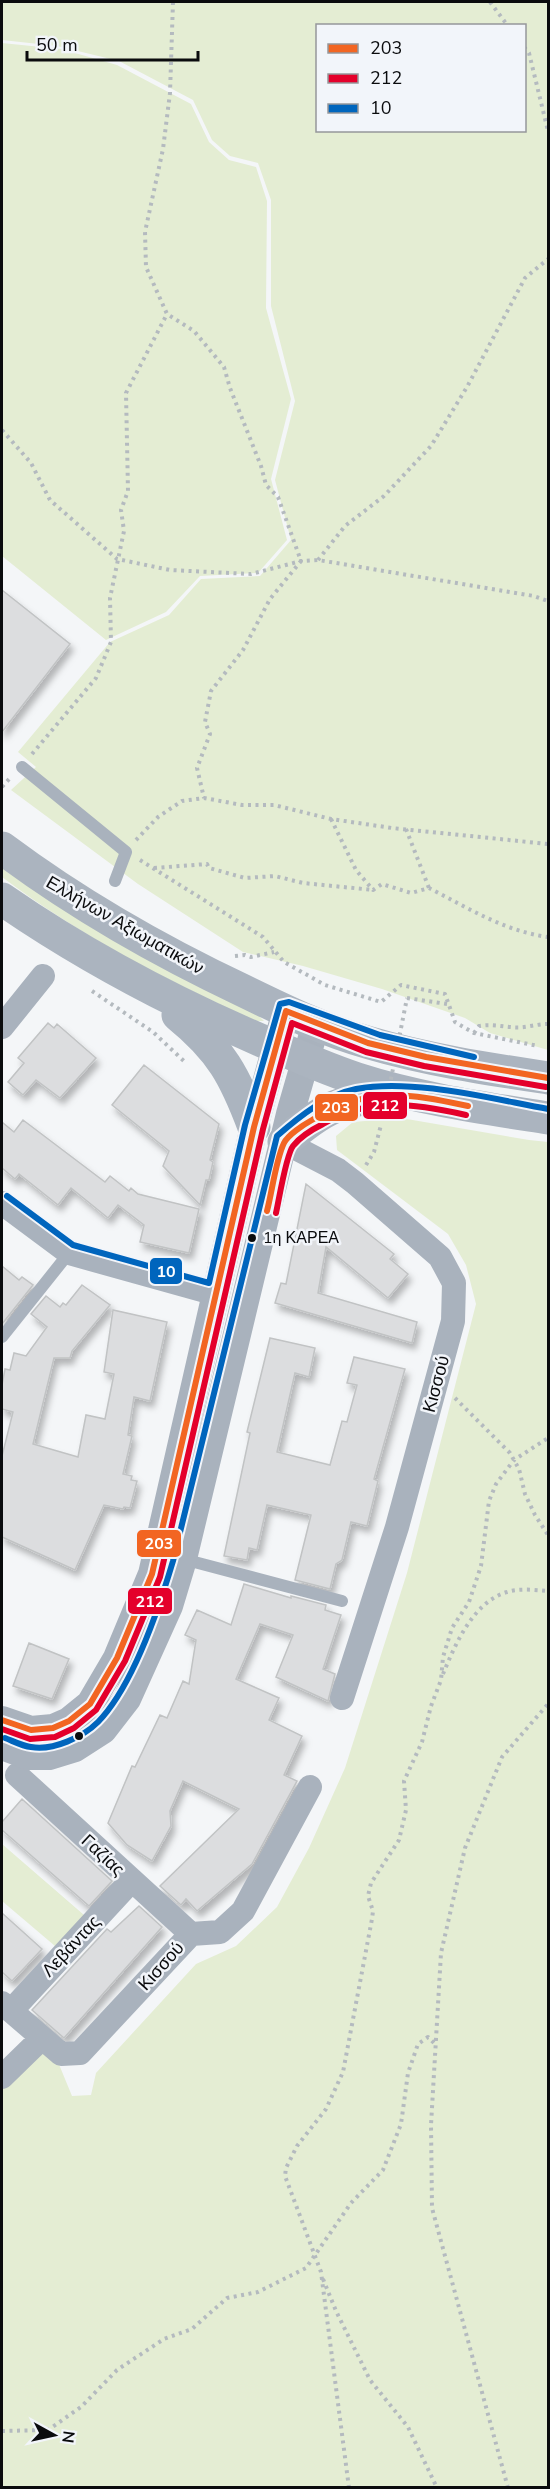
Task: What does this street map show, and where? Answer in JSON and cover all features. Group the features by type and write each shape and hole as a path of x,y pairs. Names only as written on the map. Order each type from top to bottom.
{"main road":[{"name":"Ελλήνων Αξιωματικών","path":"2,848 64,892 175,958 316,1024 368,1043 426,1058 549,1078"},
{"path":"2,899 39,925 143,985 305,1060 357,1079 415,1095 549,1118"},
{"path":"143,985 211,1044 230,1070 254,1127"},
{"path":"284,1142 306,1123 331,1108 358,1098 415,1095"}],"street":[{"path":"2,1027 43,976"},
{"path":"19,1762 53,1728 69,1721 90,1704 121,1647 152,1574 254,1127 286,1011"},
{"path":"19,1762 75,1748 103,1730 127,1699 169,1606 183,1559 284,1142 316,1024"},
{"name":"Κισσού","path":"284,1142 338,1170 355,1183 440,1257 454,1283 453,1321 397,1527 342,1698"},
{"path":"2,1203 69,1253 216,1294"},
{"path":"2,1720 19,1762"},
{"path":"2,1746 19,1762"},
{"name":"Γαζίας","path":"19,1762 131,1881 191,1934"},
{"name":"Κισσού","path":"41,2039 61,2054 80,2053 191,1934 220,1932 243,1911 310,1787"},
{"name":"Λεβάντας","path":"6,2007 131,1881"},
{"path":"2,2077 41,2039 6,2007"}],"lane":[{"path":"22,767 126,852 115,881"},
{"path":"2,1337 69,1253"},
{"path":"183,1559 342,1601"}],"path":[{"path":"173,2 170,93 163,149 145,232 146,267 167,314 194,332 224,367 261,466 266,486 278,497 301,561"},
{"path":"490,2 506,24"},
{"path":"526,49 549,131"},
{"path":"318,560 345,526 384,496 431,446 467,387 525,278 549,259"},
{"path":"22,767 96,678 111,642 110,598 124,531 121,510 128,491 126,393 167,314"},
{"path":"2,430 31,463 50,500 117,559 170,570 252,574 301,561 318,560 534,596 549,601"},
{"path":"204,798 197,768 210,734 205,722 210,691 243,650 270,599 301,561"},
{"path":"549,844 406,829 331,819 274,805 242,805 204,798 182,801 158,817 126,852 263,937 284,962 325,986 381,1002 400,985 445,994 455,1023 474,1033 549,1048"},
{"path":"331,819 356,870 373,890"},
{"path":"406,829 429,888 479,915 512,929 549,937"},
{"path":"153,868 207,864 209,868 245,879 275,876 303,883 373,890 382,884 411,892 429,888"},
{"path":"231,957 244,955 251,957 275,951"},
{"path":"90,989 153,1032 190,1067 211,1044"},
{"path":"355,1183 374,1152 408,998 447,1004"},
{"path":"474,1033 479,1026 490,1024 523,1027 533,1024 549,1024"},
{"path":"452,1396 484,1426 514,1460 519,1469 525,1494 535,1515 549,1535"},
{"path":"441,1680 443,1657 452,1628 469,1602 482,1566 489,1501 496,1484 514,1460 549,1438"},
{"path":"437,2487 408,2427 370,2380 336,2311 285,2176 286,2168 297,2146 326,2109 343,2072 372,1919 373,1911 368,1896 371,1883 399,1840 406,1810 404,1781 422,1742 431,1706 455,1645 474,1617 491,1600 507,1592 549,1591"},
{"path":"508,2487 432,2208 432,2125 441,1953 465,1848 502,1757 549,1704"},
{"path":"2,2431 48,2430 81,2407 117,2370 164,2339 192,2329 227,2298 258,2292 306,2268 351,2203 383,2170 401,2124 408,2073 418,2044 428,2037 437,2046"},
{"path":"321,2272 349,2487"}],"green space":[{"path":"2,2 548,2 548,1050 490,1033 465,1018 382,989 303,966 243,952 138,884 11,790 36,767 18,752 110,642 169,615 201,579 260,576 291,540 275,480 295,401 271,306 271,200 258,163 230,156 212,140 193,100 119,61 57,46 2,40"},
{"path":"2,43 61,49 117,65 191,104 209,142 229,160 256,167 267,201 266,308 291,399 271,479 287,540 258,573 200,576 166,612 106,640 2,556"},
{"path":"2,860 255,1012 264,1021 256,1021 189,990 63,919 2,877"},
{"path":"401,1118 548,1142 548,2487 2,2487 2,2085 42,2046 58,2062 72,2096 91,2095 96,2073 196,1964 236,1946 277,1907 309,1848 345,1768 407,1573 476,1304 466,1265 448,1234 337,1150 336,1136 353,1122"},
{"path":"2,1844 84,1915 55,1946 2,1901"}],"building":[{"path":"2,590 70,644 2,732"},
{"path":"48,1023 54,1028 57,1024 96,1058 60,1098 36,1080 23,1095 8,1082 24,1063 18,1058"},
{"path":"144,1065 219,1124 210,1160 213,1162 209,1180 206,1180 200,1205 163,1166 169,1151 112,1105"},
{"path":"23,1120 105,1182 110,1176 129,1191 131,1188 138,1194 199,1209 189,1253 140,1242 144,1225 118,1205 108,1218 71,1188 58,1205 19,1174 15,1179 2,1168 2,1122 14,1132"},
{"path":"306,1184 394,1254 390,1259 408,1274 388,1298 326,1247 318,1293 417,1322 412,1343 275,1303 281,1283 286,1284"},
{"path":"2,1266 19,1280 22,1277 33,1285 2,1324"},
{"path":"82,1285 110,1305 72,1351 70,1358 54,1358 33,1444 78,1457 86,1415 105,1419 114,1374 104,1372 113,1310 167,1322 150,1401 134,1397 128,1435 132,1436 123,1474 132,1476 131,1480 137,1481 130,1508 104,1505 75,1570 2,1537 2,1456 13,1412 2,1409 2,1385 5,1369 10,1370 14,1353 26,1356 47,1327 31,1314 46,1296 60,1307 63,1303 66,1305"},
{"path":"270,1338 315,1348 309,1377 295,1373 277,1452 330,1465 342,1421 347,1422 357,1385 347,1383 354,1357 405,1369 374,1479 378,1481 367,1526 351,1522 342,1560 336,1564 330,1589 295,1580 311,1515 267,1505 257,1550 249,1548 247,1560 224,1556 250,1433 247,1432"},
{"path":"244,1584 291,1598 291,1596 326,1605 325,1610 341,1615 323,1669 335,1674 328,1701 276,1677 293,1635 260,1624 236,1679 279,1698 269,1720 302,1736 284,1775 297,1781 252,1864 197,1911 186,1899 181,1905 160,1886 239,1809 183,1781 170,1811 171,1826 152,1861 127,1845 108,1823 132,1766 135,1767 160,1715 167,1718 183,1681 189,1684 196,1640 185,1635 197,1610 231,1625"},
{"path":"29,1643 69,1659 52,1699 13,1686"},
{"path":"22,1799 112,1881 89,1906 2,1830 2,1822"},
{"path":"139,1906 162,1927 64,2038 32,2010 107,1929 111,1932"},
{"path":"2,1913 42,1949 12,1981 2,1972"}],"transit line":[{"name":"10","path":"7,1196 73,1245 209,1283 245,1125 280,1004 289,1002 380,1035 474,1057"},
{"name":"203","path":"2,1720 31,1730 53,1728 69,1721 90,1704 117,1658 152,1574 254,1127 286,1011 368,1043 426,1057 548,1078"},
{"name":"212","path":"2,1729 30,1739 55,1737 74,1728 96,1710 125,1661 160,1577 263,1129 292,1023 366,1052 424,1066 546,1087"},
{"name":"10","path":"5,1738 24,1746 49,1747 67,1742 92,1728 122,1689 143,1646 173,1561 277,1136 304,1114 334,1096 356,1089 378,1086 452,1091 548,1109"},
{"name":"203","path":"267,1211 276,1167 284,1143 300,1127 332,1109 370,1097 388,1095 426,1098 468,1106"},
{"name":"212","path":"276,1213 285,1168 293,1146 303,1136 340,1115 358,1109 393,1105 429,1108 466,1115"}],"place":[{"name":"1η ΚΑΡΕΑ","path":"252,1238"}]}
